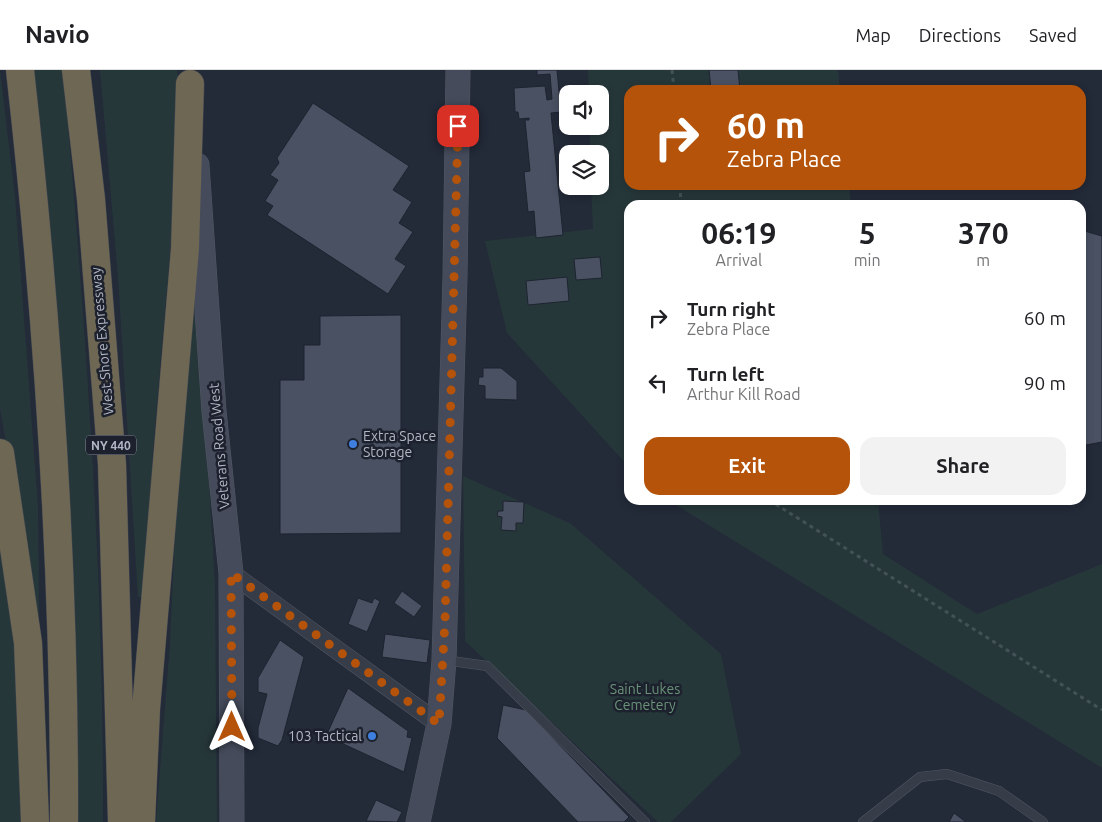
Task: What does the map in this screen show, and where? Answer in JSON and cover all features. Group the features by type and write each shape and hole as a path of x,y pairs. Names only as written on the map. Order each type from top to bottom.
{"highway":[{"path":"20,70 36,204 56,462 61,601 64,822"},
{"name":"West Shore Expressway","path":"76,70 91,199 112,464 122,822"},
{"path":"141,822 146,709 185,249 189,77"},
{"path":"0,453 28,643 35,822"}],"street":[{"path":"418,822 439,724 444,660 456,268 458,70"},
{"name":"Veterans Road West","path":"189,77 205,249 214,411 231,573 232,822"},
{"path":"231,573 439,724"}],"lane":[{"path":"444,660 487,666 645,822"},
{"path":"863,822 920,777 947,774 999,791 1043,822"}],"path":[{"path":"672,70 674,85"},
{"path":"777,505 1102,710"}],"green space":[{"path":"0,70 15,196 38,507 40,690 16,498 0,409"},
{"path":"33,70 62,70 65,90 87,364 97,547 103,730 103,822 75,822"},
{"path":"100,70 177,70 181,99 180,137 153,450 148,598 138,597 118,277"},
{"path":"588,70 838,70 840,85 624,85 624,190 850,190 850,200 624,200 624,462 507,333 485,241 593,229 591,195 609,195 609,145 590,145 590,135 609,135 609,85 589,85"},
{"path":"194,277 197,279 215,585 217,822 156,822 170,642 181,399"},
{"name":"Saint Lukes Cemetery","path":"463,476 570,523 721,654 741,754 671,822 658,822 465,641"},
{"path":"676,505 878,505 883,554 977,614 1102,564 1102,768"},
{"path":"0,534 21,680 23,822 0,822"}],"building":[{"path":"537,70 557,70 559,112 551,113 563,235 536,238 534,211 528,212 524,172 530,171 525,120 529,120 529,118 519,119 518,112 515,112 514,88 545,86 547,100 552,99 550,74 537,75"},
{"path":"709,70 738,70 740,85 710,85"},
{"path":"313,103 409,166 393,190 412,202 399,223 413,232 395,259 406,266 388,294 267,215 273,206 265,201 278,180 270,175 279,163 277,158"},
{"path":"1086,231 1102,236 1102,442 1086,445"},
{"path":"600,257 602,278 576,280 574,259"},
{"path":"567,277 569,301 528,305 526,281"},
{"path":"401,315 401,533 280,534 280,380 304,380 304,345 320,345 320,316"},
{"path":"483,368 501,368 517,381 517,400 485,399 485,386 478,385 479,377 483,377"},
{"path":"503,501 524,502 523,523 516,523 516,531 501,530 502,517 497,516 498,511 503,511"},
{"path":"402,591 422,606 414,617 394,603"},
{"path":"358,598 372,603 374,598 380,601 367,632 348,624"},
{"path":"385,634 430,640 427,663 382,657"},
{"path":"280,640 304,657 282,740 278,746 258,738 258,728 267,694 258,692 258,678"},
{"path":"348,688 408,731 407,737 412,738 404,772 326,736"},
{"path":"503,705 526,710 629,817 624,822 578,822 497,738"},
{"path":"376,800 402,812 397,822 366,821"},
{"path":"954,813 966,822 949,822"}],"place":[{"name":"Extra Space Storage","path":"353,444"},
{"name":"103 Tactical","path":"372,736"}],"route":[{"path":"232,727 231,573 439,724 444,660 458,126"}]}
